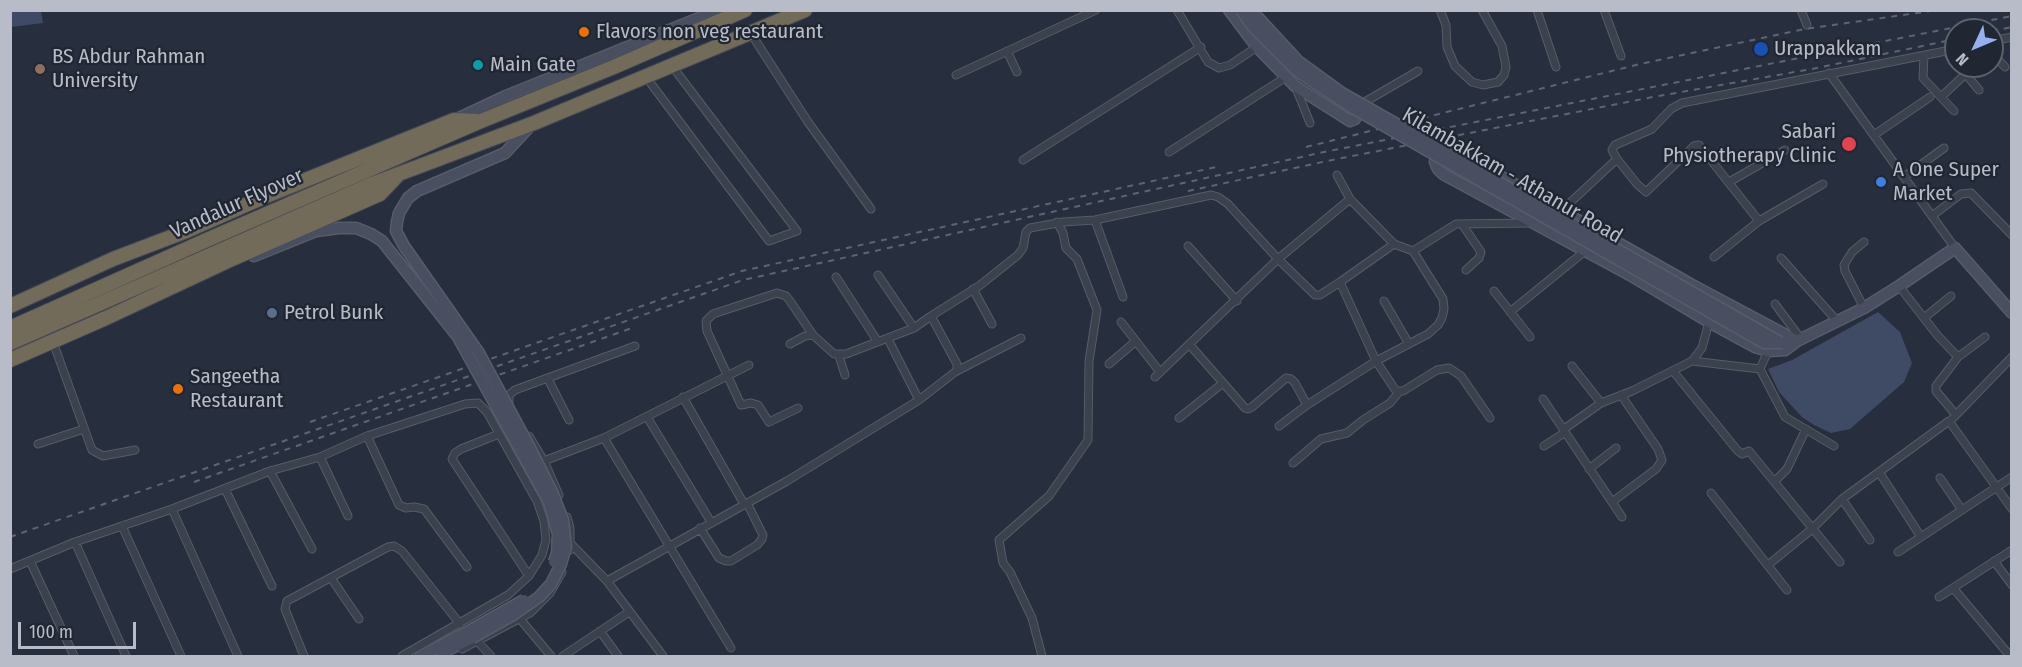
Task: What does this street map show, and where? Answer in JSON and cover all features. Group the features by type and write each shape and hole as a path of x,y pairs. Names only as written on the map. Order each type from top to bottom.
{"highway":[{"name":"Vandalur Flyover","path":"10,328 209,238 745,10"},
{"name":"Vandalur Flyover","path":"10,343 372,184 534,123 806,10"},
{"path":"10,306 113,259 454,120 481,121"},
{"path":"10,360 380,194 398,174"}],"street":[{"path":"454,120 506,96 719,10"},
{"path":"956,75 1096,10"},
{"path":"1177,10 1208,62 1219,68 1230,64 1257,47"},
{"path":"1229,10 1257,47 1295,86 1350,121 1355,118 1363,103 1418,71"},
{"name":"Kilambakkam - Athanur Road","path":"1241,10 1253,27 1297,71 1353,108 1764,343 1799,340 1864,308 1955,248"},
{"name":"Kilambakkam - Athanur Road","path":"1251,10 1298,61 1342,93 1783,343"},
{"path":"1259,10 1268,25 1300,57 1359,97 1363,103"},
{"path":"1440,10 1446,25 1447,47 1455,66 1472,82 1483,85 1498,82 1504,75 1506,67 1502,46 1482,10"},
{"path":"1538,10 1556,67"},
{"path":"1801,10 1807,24"},
{"path":"1605,11 1621,56"},
{"path":"750,32 808,122 871,209"},
{"path":"1023,160 1201,47"},
{"path":"1007,51 1017,72"},
{"path":"1759,222 1699,145 1694,146 1646,192 1637,184 1612,150 1615,145 1652,129 1671,109 1682,103 1944,51"},
{"path":"1924,56 1923,78 1954,111"},
{"path":"646,77 769,241 797,231 672,66"},
{"path":"1829,73 1955,248 2012,314"},
{"path":"1169,152 1286,77"},
{"path":"1941,97 1961,78"},
{"path":"1968,78 1979,90"},
{"path":"1295,86 1310,123"},
{"path":"1874,135 1930,97"},
{"path":"425,655 436,656 472,638 539,597 551,584 566,548 563,520 553,494 479,353 404,246 396,231 399,213 408,198 417,190 505,153 534,123"},
{"path":"1904,177 1944,148"},
{"path":"1729,182 1785,150"},
{"path":"1454,152 1754,320 1799,340 1785,350 1768,351 1755,347 1443,174 1437,169 1435,162 1437,157 1454,152"},
{"path":"1413,251 1456,224 1534,223 1560,212 1617,159"},
{"path":"1279,426 1307,405 1376,361 1428,334 1442,318 1443,299 1413,251 1394,243 1350,199 1337,175"},
{"path":"1714,257 1759,222 1823,184"},
{"path":"1932,216 1961,194 1971,193 2012,235"},
{"path":"798,408 769,422 758,405 751,403 741,405 705,324 713,314 777,293 786,296 813,335 830,352 839,356 914,328 973,289 1018,255 1023,248 1027,230 1057,222 1095,220 1211,195 1218,196 1228,204 1278,259 1315,295 1320,295 1340,282 1394,243"},
{"path":"1121,322 1157,375 1237,301 1278,259 1350,199"},
{"path":"1095,220 1123,297"},
{"path":"2005,228 2012,221"},
{"path":"1042,657 1032,618 1010,572 1003,563 999,540 1049,496 1088,440 1089,361 1097,310 1077,259 1066,248 1063,233 1057,222"},
{"path":"1462,224 1481,252 1479,258 1466,270"},
{"path":"210,269 266,252 316,231 356,228 382,241 458,337 549,502 558,534 557,553 552,569 542,584 524,600 425,655"},
{"path":"1864,242 1852,252 1844,265 1864,308"},
{"path":"1188,246 1237,301"},
{"path":"1510,312 1585,251"},
{"path":"1781,258 1837,321"},
{"path":"878,275 914,328"},
{"path":"836,277 878,342"},
{"path":"1340,282 1376,361 1392,387 1399,392"},
{"path":"1899,286 1958,357"},
{"path":"973,289 993,324"},
{"path":"1494,291 1530,336"},
{"path":"1924,318 1951,296"},
{"path":"1384,301 1409,344"},
{"path":"1775,304 1799,340"},
{"path":"931,316 957,364 955,372"},
{"path":"1544,446 1601,403 1692,361 1702,348 1709,322"},
{"path":"790,344 813,335"},
{"path":"1956,416 1936,391 1935,386 1958,357 1985,337"},
{"path":"607,581 787,481 919,400 955,372 1021,338"},
{"path":"888,339 919,400"},
{"path":"1109,364 1136,341"},
{"path":"54,342 92,450 103,456 135,450"},
{"path":"1189,344 1241,405 1248,410 1284,380 1289,379 1294,383 1307,405"},
{"path":"10,569 75,542 172,509 270,471 320,457 367,436 465,404 509,395 515,390 548,380 635,346"},
{"path":"1760,369 1768,351"},
{"path":"839,356 845,375"},
{"path":"1767,565 1812,529 1842,500 1956,416 2012,357"},
{"path":"1692,361 1760,369"},
{"path":"544,461 604,438 749,365"},
{"path":"1572,366 1601,403"},
{"path":"1293,463 1321,439 1347,433 1390,403 1399,392 1437,370 1449,368 1461,376 1490,418"},
{"path":"1760,369 1785,417 1834,446"},
{"path":"1673,371 1737,450 1742,454 1749,451 1840,562"},
{"path":"548,380 569,420"},
{"path":"1179,418 1222,383"},
{"path":"443,657 478,642 520,619 542,603 558,582 568,559 571,544 566,513 544,461 508,402 509,395"},
{"path":"1612,502 1656,469 1662,460 1658,449 1621,395"},
{"path":"683,397 763,535 757,544 731,561 726,561 719,558 700,528"},
{"path":"1543,399 1622,517"},
{"path":"402,657 508,594 529,576 542,555 546,540 544,521 537,501 487,412 478,403"},
{"path":"647,417 711,522"},
{"path":"1949,421 2012,509"},
{"path":"38,444 84,429"},
{"path":"1775,481 1786,469 1806,429"},
{"path":"499,434 461,449 452,459 529,576"},
{"path":"367,436 399,505 406,508 420,507 428,512 467,567"},
{"path":"604,438 731,648"},
{"path":"1588,469 1616,448"},
{"path":"320,457 348,516"},
{"path":"270,471 312,549"},
{"path":"1879,472 1921,537"},
{"path":"1898,552 2012,477"},
{"path":"1940,478 1962,510"},
{"path":"225,489 272,586"},
{"path":"1712,493 1787,590"},
{"path":"1842,500 1869,540"},
{"path":"172,509 238,657"},
{"path":"122,526 181,657"},
{"path":"75,542 126,657"},
{"path":"571,544 607,581 663,657"},
{"path":"304,657 285,605 292,598 388,547 398,547 460,624"},
{"path":"1939,597 2012,550"},
{"path":"30,561 74,657"},
{"path":"1994,561 2012,585"},
{"path":"331,578 359,619"},
{"path":"1954,589 2010,657"},
{"path":"563,657 629,612"},
{"path":"520,619 551,657"},
{"path":"600,631 618,657"},
{"path":"478,642 491,657"}],"water":[{"path":"10,11 41,11 43,23 11,27"},
{"path":"1878,312 1900,332 1912,363 1904,382 1850,429 1831,433 1814,425 1802,417 1779,392 1768,369 1792,360"}],"railway":[{"path":"1306,147 1640,64 1805,29 1938,10"},
{"path":"10,537 743,280 1324,152 2012,16"},
{"path":"2004,29 2012,27"},
{"path":"1188,191 1327,161 1653,97 1812,69 1944,42"},
{"path":"310,422 742,271 1221,166"},
{"path":"194,482 635,327"}],"place":[{"name":"Flavors non veg restaurant","path":"584,32"},
{"name":"Urappakkam","path":"1761,49"},
{"name":"Main Gate","path":"478,65"},
{"name":"BS Abdur Rahman University","path":"40,69"},
{"name":"Sabari Physiotherapy Clinic","path":"1849,144"},
{"name":"A One Super Market","path":"1881,182"},
{"name":"Petrol Bunk","path":"272,313"},
{"name":"Sangeetha Restaurant","path":"178,389"}]}
